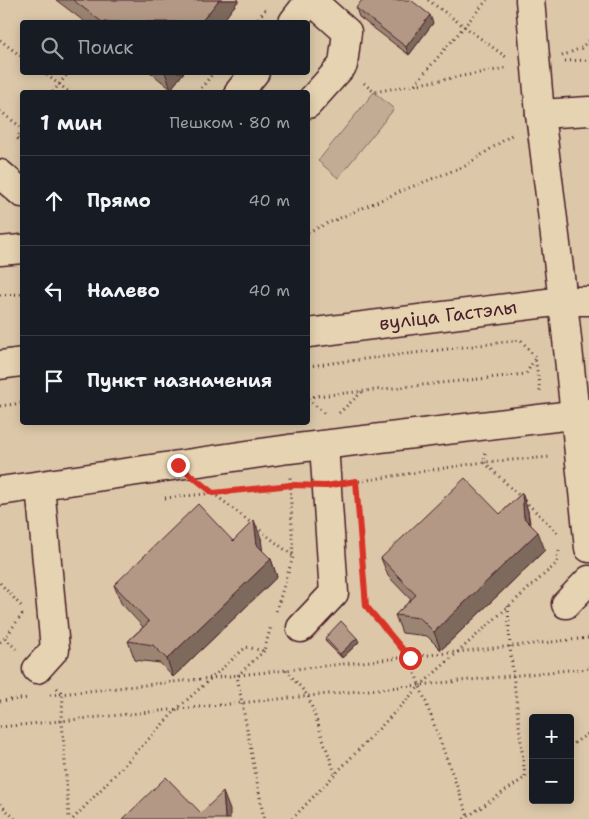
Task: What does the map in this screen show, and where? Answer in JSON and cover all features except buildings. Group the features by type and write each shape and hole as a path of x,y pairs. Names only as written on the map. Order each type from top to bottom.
{"street":[{"path":"295,20 310,0 347,32 343,65 310,102"},
{"path":"530,0 540,114 576,301 567,352 582,414 578,455 589,548"},
{"path":"241,90 253,75"},
{"path":"540,114 589,111"},
{"path":"0,174 20,192"},
{"path":"0,251 20,249"},
{"name":"вуліца Гастэлы","path":"310,333 576,301"},
{"path":"0,365 20,362"},
{"path":"0,491 289,449 582,414"},
{"path":"300,628 334,593 324,445"},
{"path":"37,668 55,649 40,486"},
{"path":"566,604 589,580"}],"path":[{"path":"428,0 464,26 536,64 581,48 589,40"},
{"path":"415,85 487,0"},
{"path":"0,40 20,55"},
{"path":"374,92 536,64 589,60"},
{"path":"46,75 66,90"},
{"path":"55,90 67,75"},
{"path":"200,90 212,75"},
{"path":"0,111 20,127"},
{"path":"310,231 406,189 465,166 540,114"},
{"path":"0,295 20,294"},
{"path":"310,366 521,340 535,357 551,466"},
{"path":"535,357 567,352"},
{"path":"310,397 526,374 535,357"},
{"path":"338,414 364,390"},
{"path":"0,406 20,403"},
{"path":"484,462 487,426"},
{"path":"275,613 293,557 289,449"},
{"path":"156,499 291,485 326,486 484,462 578,455"},
{"path":"484,462 562,537 561,528"},
{"path":"178,465 293,557"},
{"path":"356,481 357,491"},
{"path":"292,819 420,686 556,563 560,546"},
{"path":"365,587 366,606 410,658 466,818 529,774"},
{"path":"508,606 510,647 525,777"},
{"path":"236,676 264,650 272,622"},
{"path":"5,638 63,694 62,721 69,819"},
{"path":"45,696 589,638"},
{"path":"73,819 177,709 246,647 264,650"},
{"path":"0,726 513,677 589,668"},
{"path":"286,670 308,696 335,774"},
{"path":"236,676 243,703 264,819"},
{"path":"0,701 36,697"},
{"path":"574,743 589,733"},
{"path":"0,804 15,819"}],"shaded area":[{"path":"374,92 394,109 338,178 318,161"}],"route":[{"path":"178,465 213,493 291,485 326,486 356,481 366,606 410,658"}]}
